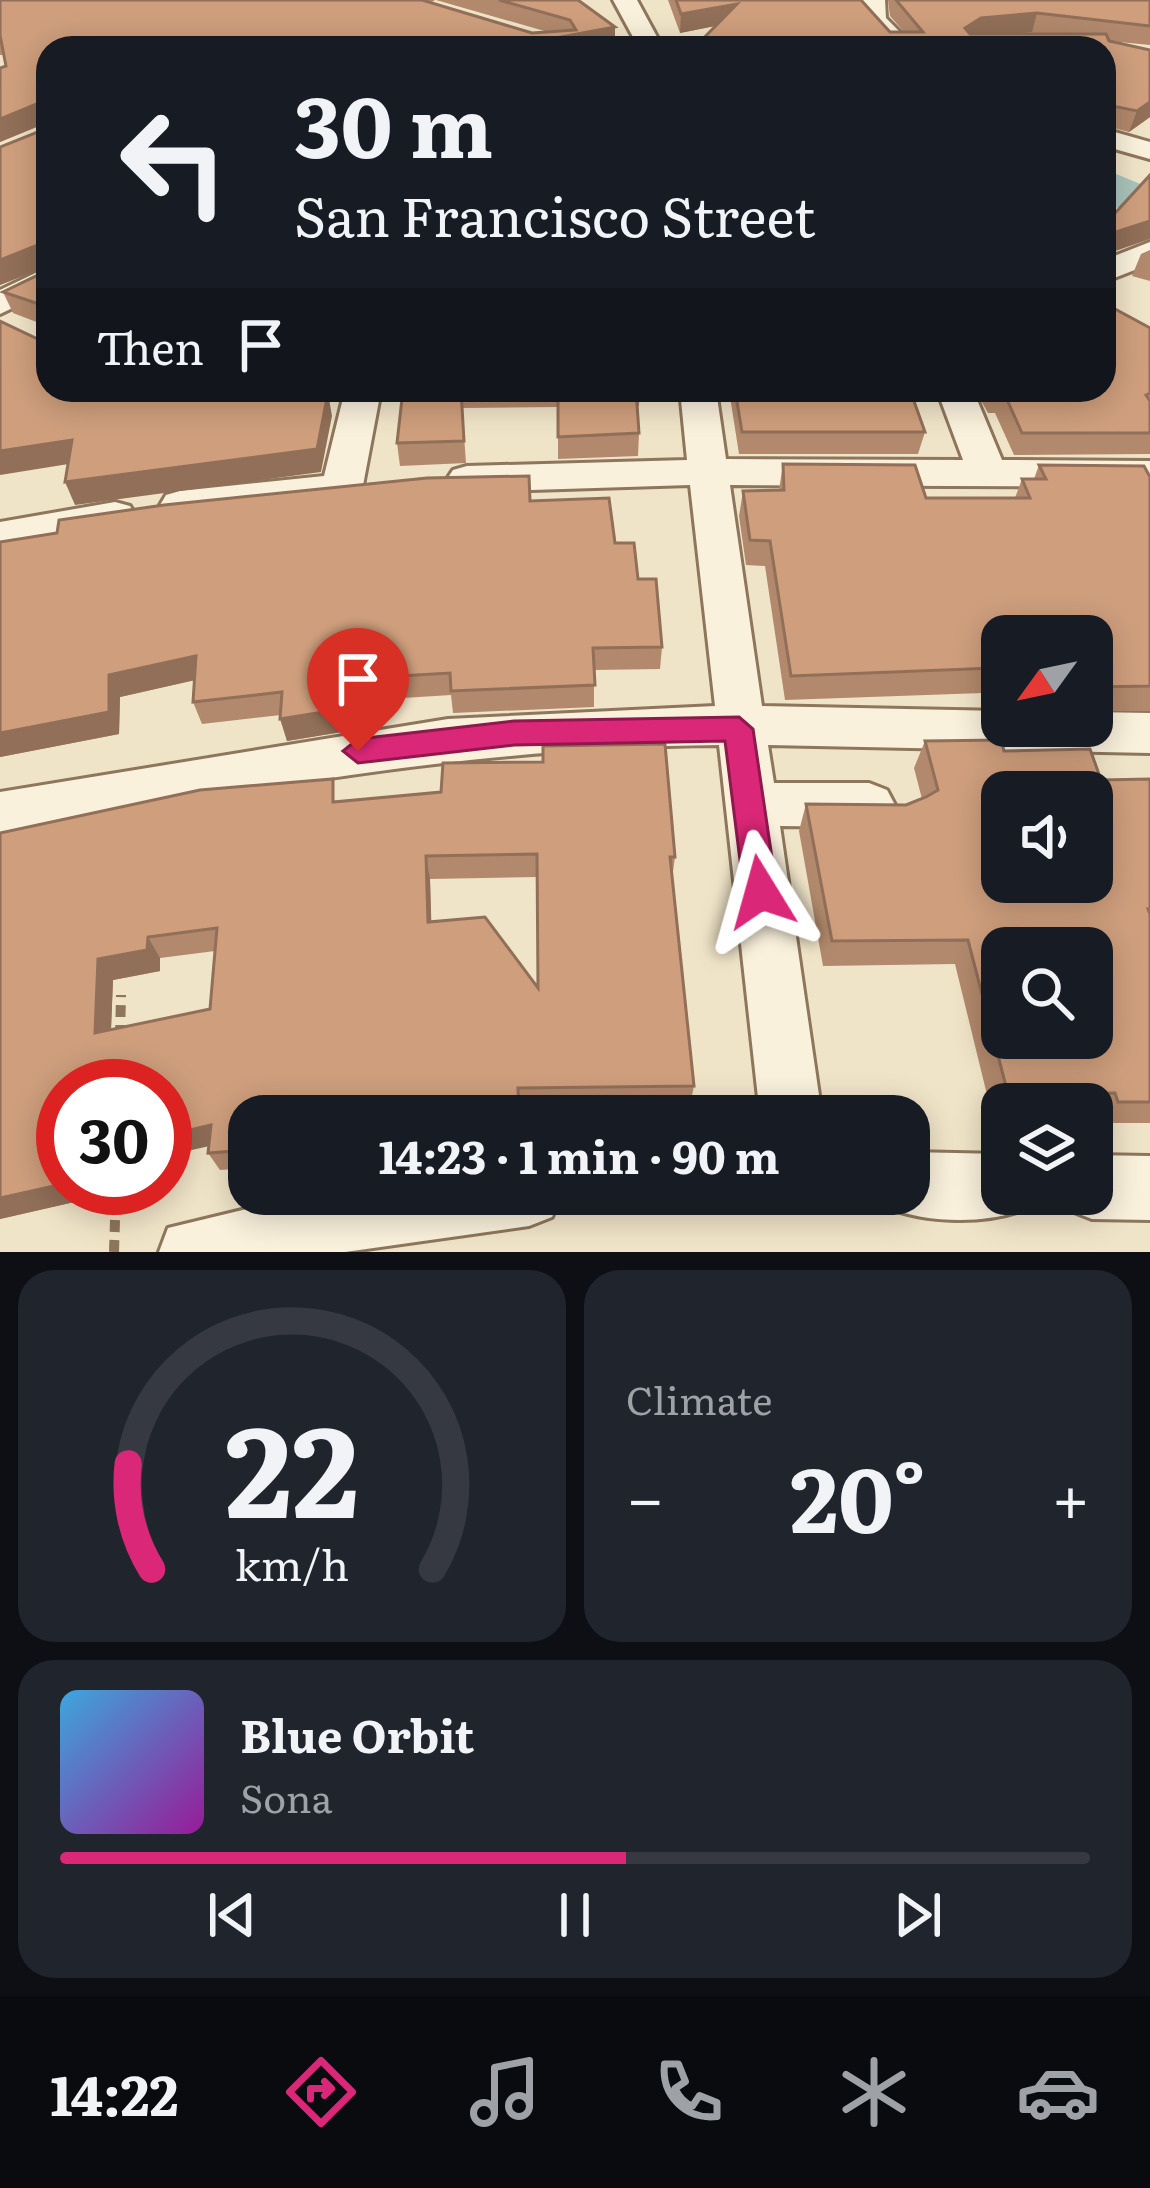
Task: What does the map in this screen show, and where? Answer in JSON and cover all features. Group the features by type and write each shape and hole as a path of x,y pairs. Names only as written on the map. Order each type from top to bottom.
{"street":[{"path":"625,0 644,36"},
{"path":"873,0 874,20 891,36"},
{"path":"1116,141 1150,151"},
{"path":"1116,268 1150,252"},
{"path":"1116,276 1150,286"},
{"path":"5,320 36,289"},
{"path":"342,487 360,402"},
{"path":"699,402 788,1095"},
{"path":"960,402 987,472"},
{"path":"425,481 708,472 1150,474"},
{"path":"0,536 168,506 383,484"},
{"path":"0,814 384,748 514,733 739,729 1150,733"},
{"path":"749,804 896,805"},
{"path":"930,1184 981,1186"},
{"path":"1113,1187 1150,1188"},
{"path":"192,1252 364,1215"}],"path":[{"path":"119,1059 122,994"},
{"path":"114,1252 115,1215"}],"building":[{"path":"0,0 422,0 532,33 576,30 570,20 499,0 578,0 615,27 567,36 36,36 36,104 0,119 0,68 6,66"},
{"path":"676,0 861,0 890,32 923,32 896,0 1150,0 1150,26 1037,13 981,18 965,28 970,34 1107,36 706,36 737,4 681,14"},
{"path":"1116,43 1150,50 1150,102 1137,111 1116,107"},
{"path":"36,133 36,246 0,260 0,147"},
{"path":"1150,175 1150,221 1116,232 1116,212"},
{"path":"36,276 36,303 3,292"},
{"path":"1116,310 1150,328 1150,393 1146,395 1150,433 1022,433 1008,402 1116,402"},
{"path":"0,321 36,338 36,402 326,402 317,449 65,482 72,440 0,451"},
{"path":"402,402 462,402 464,441 397,443"},
{"path":"558,402 637,402 639,433 558,437"},
{"path":"737,402 914,402 925,432 742,432"},
{"path":"783,464 915,465 926,498 1030,498 1022,479 1046,479 1039,465 1144,466 1150,477 1150,686 1113,687 1113,615 981,615 981,669 791,676 770,541 750,540 743,491 784,490"},
{"path":"529,476 530,501 609,498 615,543 634,543 638,579 656,579 662,647 593,648 595,685 451,691 450,673 366,678 367,705 280,719 282,692 193,702 196,656 109,675 109,712 0,733 0,542 57,533 59,520 164,505 427,478"},
{"path":"981,740 981,747 1003,747 1004,751 1090,749 1098,771 981,771 981,903 1113,903 1113,780 1150,779 1150,1102 1118,1102 1113,1083 1005,1083 999,1059 1113,1059 1113,927 981,927 981,990 968,940 832,941 806,804 906,805 938,790 925,741"},
{"path":"665,744 675,857 670,857 694,1086 518,1088 518,1095 228,1095 228,1152 208,1153 211,1125 192,1130 192,1059 36,1059 36,1190 0,1198 0,833 200,790 333,779 333,802 441,792 443,763 543,762 543,746","holes":["537,854 538,988 485,917 428,922 426,856","217,928 210,1009 95,1033 98,959 147,950 148,937"]}],"waterway":[{"path":"1116,189 1150,207"}],"route":[{"path":"358,751 514,733 739,729 761,892"}]}
